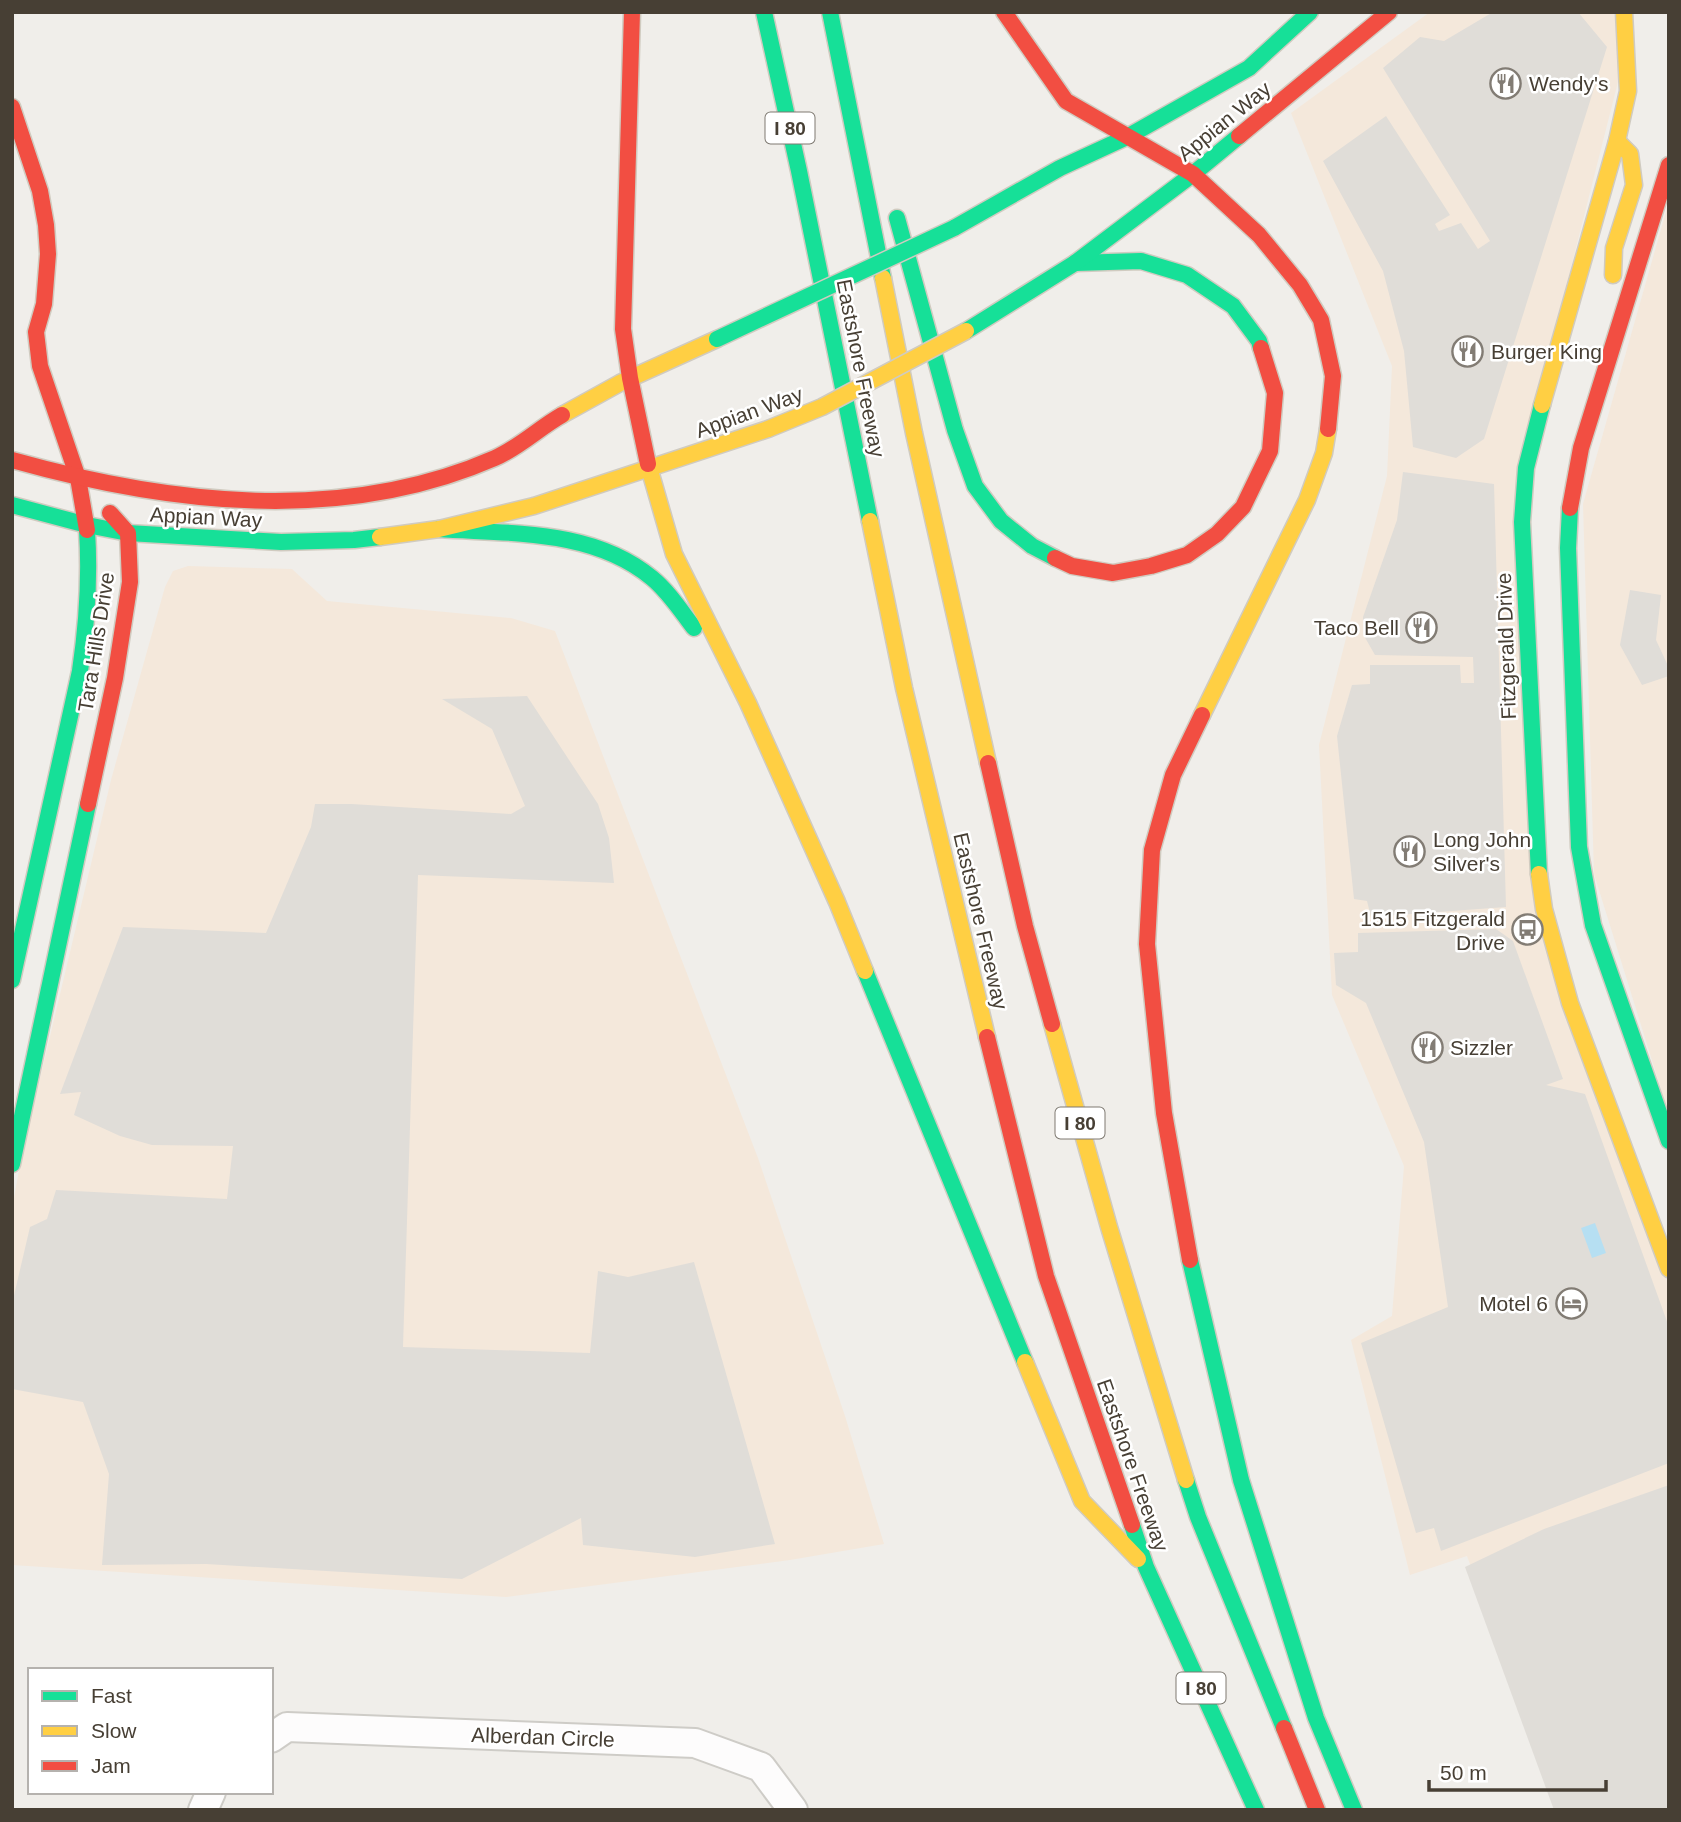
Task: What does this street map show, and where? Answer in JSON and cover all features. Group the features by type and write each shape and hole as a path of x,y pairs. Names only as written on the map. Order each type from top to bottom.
{"main road":[{"path":"632,12 623,328 629,378 649,469 674,554 748,703 837,902 1082,1502 1146,1567"},
{"name":"Eastshore Freeway","path":"764,12 904,688 1046,1276 1146,1567 1256,1810"},
{"path":"1004,12 1066,101 1193,174 1259,235 1300,285 1321,320 1333,376 1324,453 1307,500 1173,775 1152,850 1147,944 1163,1101 1195,1285 1241,1480 1316,1718 1354,1810"},
{"name":"Appian Way","path":"12,460 78,478 167,493 265,502 365,495 458,472 499,456 551,422 629,378 954,228 1060,168 1127,137 1249,68 1310,12"},
{"name":"Appian Way","path":"12,505 128,533 281,542 354,540 439,529 534,506 768,429 822,407 966,331 1075,263 1193,174 1389,12"},
{"name":"Fitzgerald Drive","path":"1624,12 1628,91 1617,141 1530,455 1523,508 1537,856 1544,909 1570,1003 1669,1269"},
{"path":"831,15 871,137"},
{"name":"Eastshore Freeway","path":"831,15 914,433 1025,926 1109,1227 1198,1517 1317,1810"},
{"path":"12,107 40,191 46,225 48,254 44,304 31,337 78,478 128,533"},
{"path":"1617,141 1630,154 1634,185 1614,248 1612,268 1622,314"},
{"path":"1669,165 1581,447 1571,495 1568,548 1579,847 1593,925 1669,1141"},
{"path":"892,202 955,430 975,486 1001,522 1032,546 1072,566 1113,573 1151,566 1186,555 1217,534 1243,507 1270,451 1275,393 1259,341 1233,306 1187,275 1141,261 1075,263"},
{"path":"1577,286 1592,304"},
{"path":"1576,412 1581,447"},
{"name":"Tara Hills Drive","path":"12,980 85,638 89,560 87,525 78,478"},
{"path":"439,529 564,538 614,553 653,579 706,642 748,703"},
{"name":"Tara Hills Drive","path":"12,1164 115,678 130,582 128,533"},
{"path":"153,554 158,545 173,536"},
{"path":"124,621 144,570"}],"street":[{"name":"Alberdan Circle","path":"273,1737 287,1727 695,1744 761,1767 793,1810"},
{"path":"203,1810 210,1794"}],"shaded area":[{"path":"1430,12 1614,12 1622,66 1517,481 1524,764 1578,1051 1669,1286 1669,1810 1561,1810 1467,1556 1410,1575 1351,1340 1392,1316 1404,1166 1332,995 1319,745 1387,476 1392,366 1291,113"},
{"path":"1493,12 1578,12 1607,47 1484,439 1456,458 1413,447 1404,351 1383,271 1323,161 1386,116 1450,215 1435,224 1439,231 1461,223 1478,249 1490,241 1383,68 1420,37 1444,41"},
{"path":"1669,201 1669,1115 1594,874 1583,504"},
{"path":"1403,472 1494,484 1506,907 1371,917 1367,901 1354,899 1337,736 1352,685 1370,684 1370,665 1460,665 1461,683 1474,683 1473,657 1375,655 1363,634 1363,617 1397,520"},
{"path":"188,566 292,569 327,601 511,618 555,631 758,1158 845,1416 884,1544 790,1560 506,1597 12,1565 12,1209 22,1154 111,780 165,587 173,571"},
{"path":"1630,590 1661,595 1656,640 1669,668 1669,676 1642,685 1620,645"},
{"path":"527,696 598,804 609,838 614,883 418,875 403,1347 590,1353 598,1271 628,1277 694,1262 775,1544 695,1557 583,1545 581,1518 462,1579 206,1564 102,1565 109,1474 83,1402 12,1389 12,1304 30,1227 47,1219 56,1190 227,1199 233,1146 152,1145 120,1136 74,1115 81,1092 60,1094 123,927 266,933 311,827 315,804 511,814 525,806 492,729 442,699"},
{"path":"1496,929 1513,941 1563,1079 1546,1085 1585,1094 1669,1327 1669,1463 1441,1551 1434,1528 1416,1533 1361,1343 1448,1307 1424,1142 1366,1003 1336,985 1334,953 1358,952 1358,933"},
{"path":"1669,1485 1669,1810 1554,1810 1465,1567 1544,1529"}],"water":[{"path":"1595,1223 1606,1253 1592,1258 1581,1228"}],"traffic: fast":[{"path":"764,12 870,521"},
{"path":"830,12 883,278"},
{"path":"954,228 1060,168 1127,137 1249,68 1310,12"},
{"path":"966,331 1075,263 1239,136"},
{"path":"897,218 955,430 975,486 1001,521 1032,546 1055,558"},
{"path":"717,339 954,228"},
{"path":"1075,263 1141,261 1187,275 1233,306 1259,341 1261,348"},
{"path":"1539,874 1522,522 1526,468 1542,405"},
{"path":"12,505 128,533 281,542 380,537"},
{"path":"1570,508 1568,548 1579,847 1593,925 1669,1141"},
{"path":"439,529 550,537 604,550 629,562 652,578 694,628"},
{"path":"12,980 80,671 87,600 87,530"},
{"path":"12,1164 88,804"},
{"path":"865,971 1025,1362"},
{"path":"1190,1260 1241,1480 1316,1718 1354,1810"},
{"path":"1186,1480 1198,1517 1284,1728"},
{"path":"1132,1525 1146,1567 1256,1810"}],"traffic: slow":[{"path":"1542,405 1617,141 1628,91 1624,12"},
{"path":"1613,275 1614,248 1634,185 1630,154 1617,141"},
{"path":"883,278 914,433 988,763"},
{"path":"768,429 822,407 966,331"},
{"path":"562,415 620,383 717,339"},
{"path":"380,537 439,529 534,506 768,429"},
{"path":"1202,715 1307,500 1324,453 1328,429"},
{"path":"648,464 674,554 748,703 865,971"},
{"path":"870,521 904,688 987,1037"},
{"path":"1539,874 1544,909 1570,1003 1669,1269"},
{"path":"1052,1024 1109,1227 1186,1480"},
{"path":"1025,1362 1082,1501 1138,1559"}],"traffic: jam":[{"path":"632,12 623,329 648,464"},
{"path":"1004,12 1066,101 1193,174 1259,235 1300,285 1321,320 1333,376 1328,429"},
{"path":"1239,136 1389,12"},
{"path":"12,107 40,191 46,225 48,254 44,304 36,332 40,366 78,478 87,530"},
{"path":"1570,508 1581,448 1669,165"},
{"path":"1055,558 1072,566 1113,573 1151,566 1187,555 1217,534 1243,507 1270,451 1275,393 1261,348"},
{"path":"12,460 132,488 255,501 316,500 377,493 437,479 504,454 562,415"},
{"path":"88,804 115,678 130,582 128,533 110,513"},
{"path":"1190,1260 1164,1113 1147,944 1152,850 1173,775 1202,715"},
{"path":"988,763 1025,926 1052,1024"},
{"path":"987,1037 1046,1276 1132,1525"},
{"path":"1284,1728 1317,1810"}],"place":[{"name":"Wendy's","path":"1506,83"},
{"name":"Burger King","path":"1468,351"},
{"name":"Taco Bell","path":"1422,627"},
{"name":"Long John Silver's","path":"1410,851"},
{"name":"1515 Fitzgerald Drive","path":"1528,930"},
{"name":"Sizzler","path":"1427,1047"},
{"name":"Motel 6","path":"1571,1303"}]}
